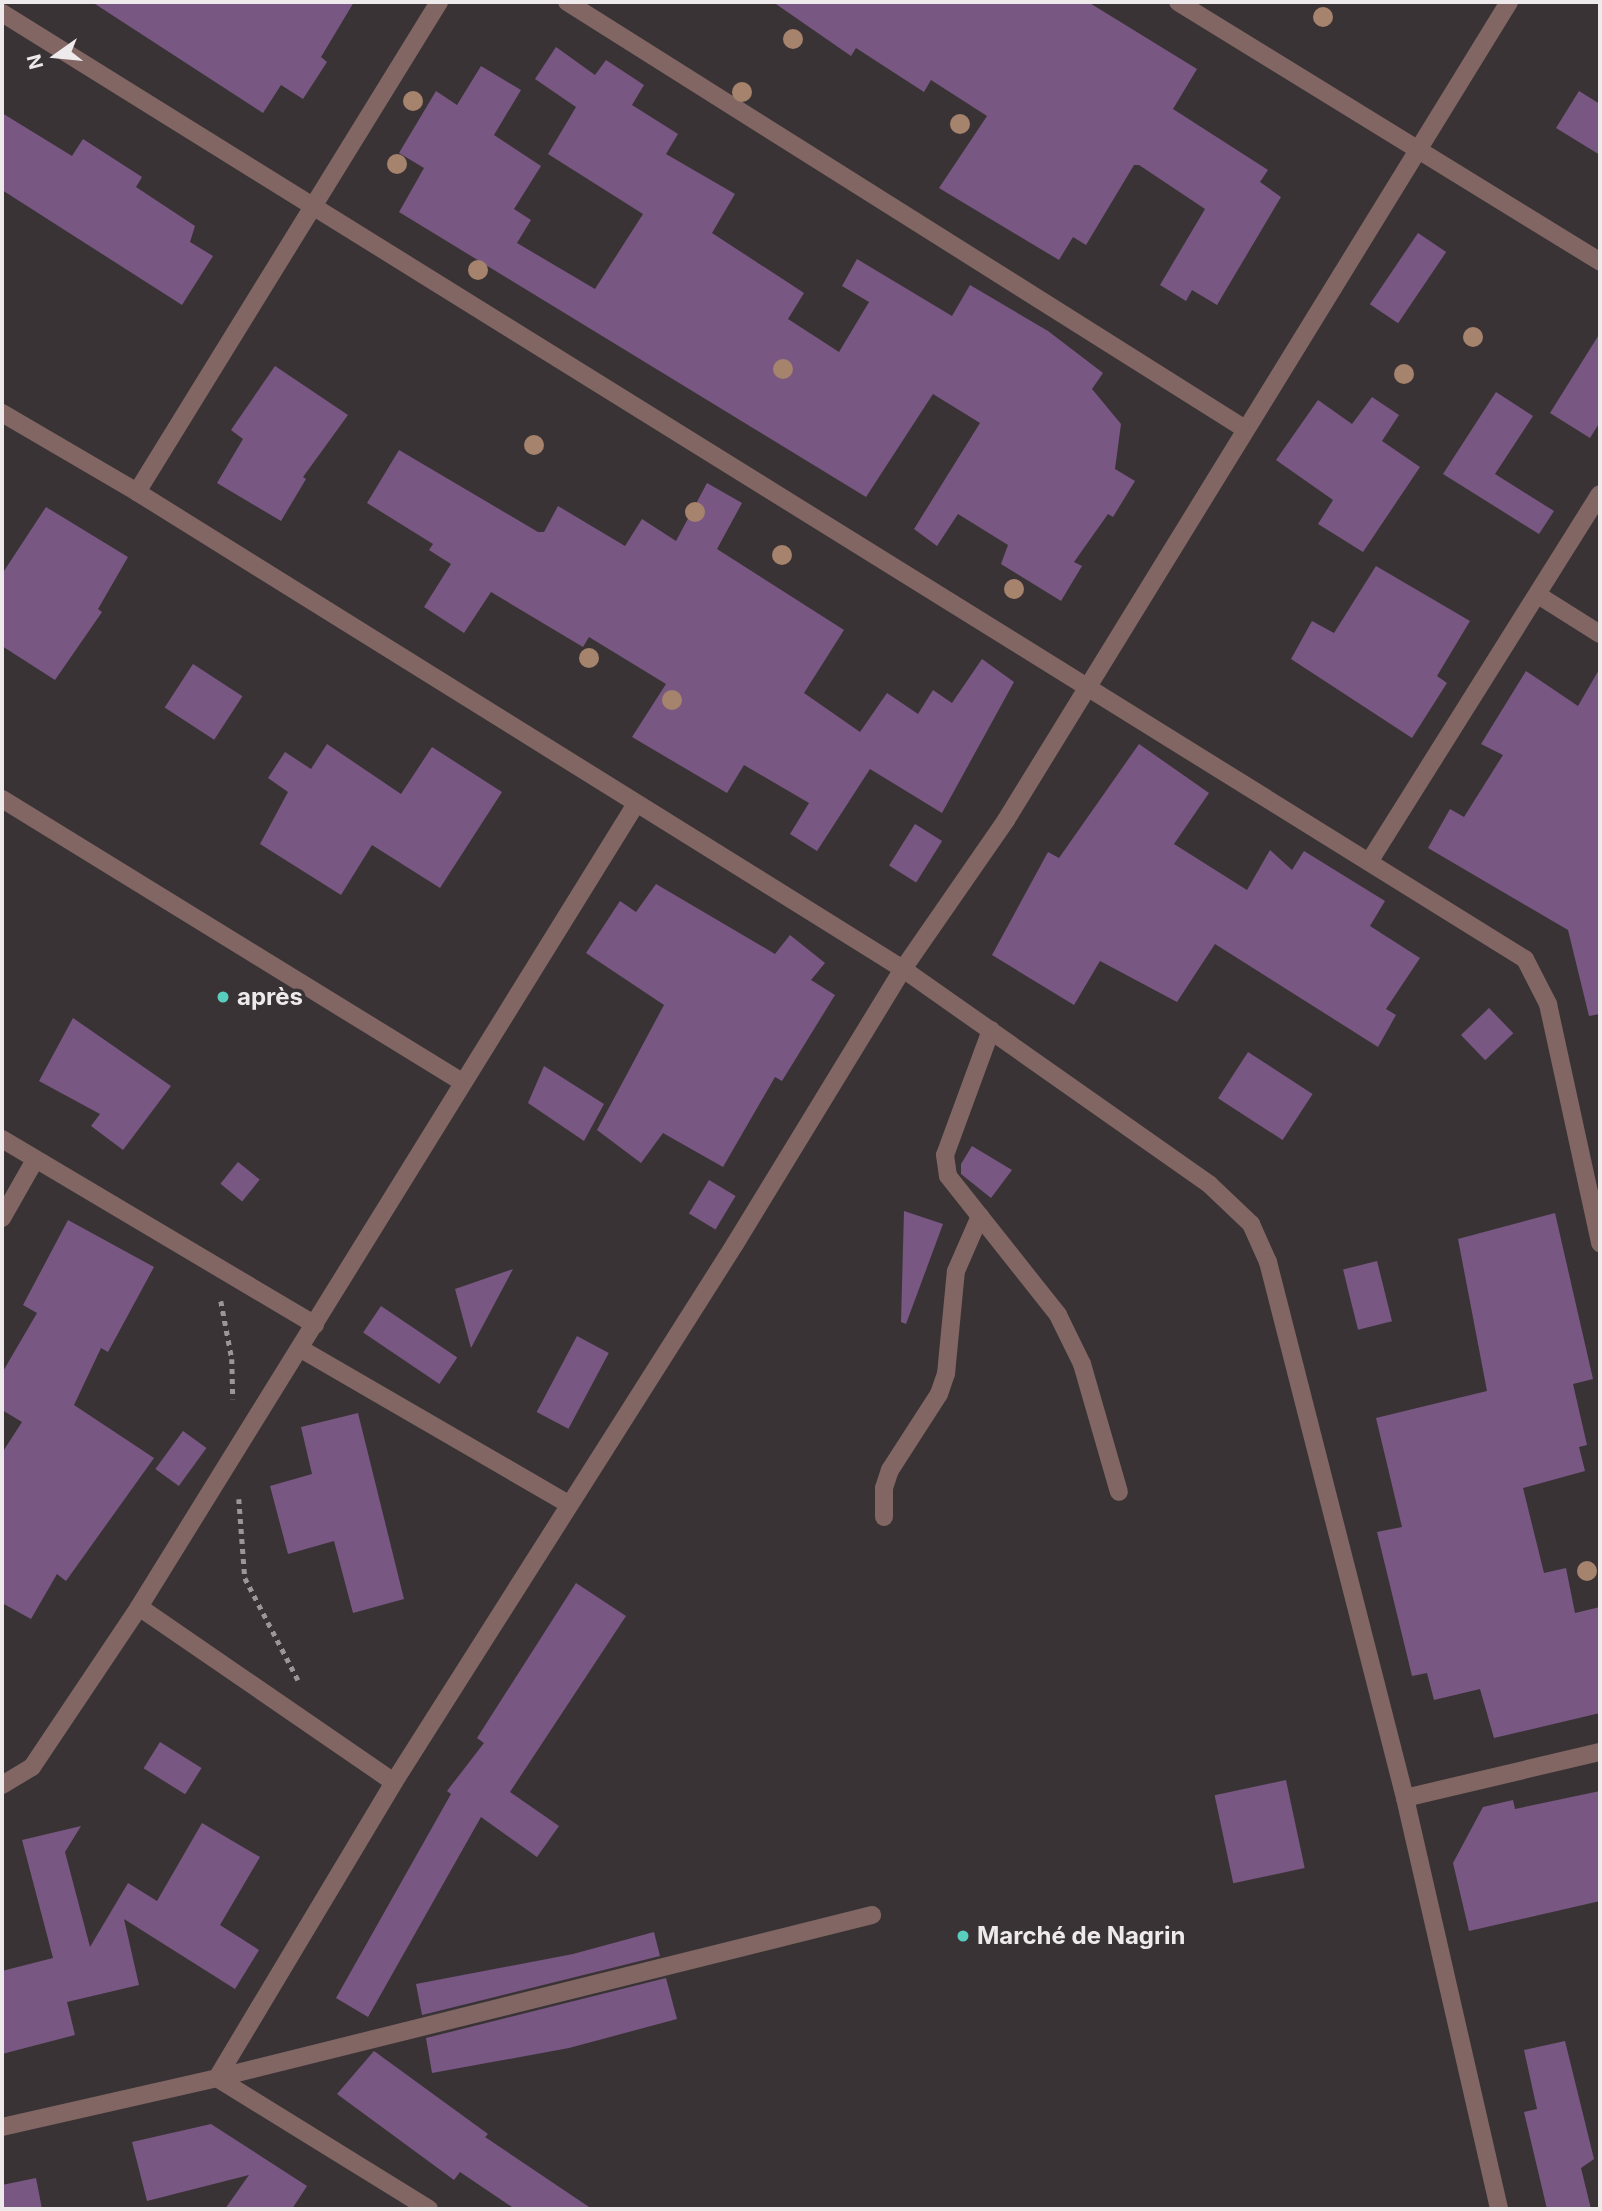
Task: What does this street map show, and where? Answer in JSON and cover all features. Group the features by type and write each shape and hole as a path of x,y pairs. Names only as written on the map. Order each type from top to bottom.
{"street":[{"path":"137,492 439,2"},
{"path":"567,2 1245,429"},
{"path":"1178,2 1421,148 1600,261"},
{"path":"217,2078 394,1782 735,1244 902,968 1006,820 1509,2"},
{"path":"2,13 1089,684 1525,959 1539,980 1600,1243"},
{"path":"2,413 137,492 902,968 1224,1196 1251,1224 1262,1244 1405,1798 1499,2209"},
{"path":"1369,862 1600,494"},
{"path":"1538,596 1600,634"},
{"path":"2,799 462,1082"},
{"path":"2,1785 32,1766 139,1607 235,1447 301,1349 462,1082 636,804"},
{"path":"990,1030 945,1155 948,1176 1058,1315 1082,1364 1119,1492"},
{"path":"2,1139 315,1325"},
{"path":"2,1218 35,1160"},
{"path":"884,1517 884,1488 890,1470 939,1394 946,1374 956,1271 980,1216"},
{"path":"301,1349 568,1504"},
{"path":"139,1607 394,1782"},
{"path":"1405,1798 1600,1752"},
{"path":"2,2127 217,2078 872,1915"},
{"path":"217,2078 429,2209"}],"path":[{"path":"214,1265 232,1359 235,1447 245,1578 282,1656 303,1689"}],"building":[{"path":"92,2 354,2 321,57 327,62 303,99 281,85 263,113"},
{"path":"773,2 1088,2 1197,69 1173,109 1268,170 1260,182 1281,197 1217,305 1192,290 1186,301 1160,285 1205,209 1139,165 1134,165 1086,245 1073,237 1059,260 939,188 987,116 931,80 924,92 856,48 851,56"},
{"path":"556,47 595,75 606,60 644,85 632,105 678,134 666,154 735,194 712,233 804,293 788,319 839,352 869,302 842,286 857,259 952,316 970,285 1048,331 1103,373 1092,389 1121,424 1115,469 1135,481 1113,517 1108,514 1074,562 1082,566 1061,601 1001,564 1008,545 958,514 937,546 914,529 980,423 933,394 866,497 399,212 424,168 399,153 436,91 457,105 481,66 521,90 494,135 541,166 514,209 531,220 517,243 595,289 643,214 548,154 576,107 535,79"},
{"path":"1579,91 1600,104 1600,155 1556,128"},
{"path":"2,113 72,156 83,139 142,177 136,187 195,226 190,242 213,256 182,305 2,190"},
{"path":"1418,233 1446,252 1398,323 1370,304"},
{"path":"1600,333 1600,422 1590,438 1550,413"},
{"path":"275,366 348,415 303,477 306,479 281,521 217,483 243,439 231,430"},
{"path":"1496,392 1533,416 1495,474 1554,511 1539,534 1443,474"},
{"path":"1372,397 1399,415 1382,441 1420,467 1363,552 1318,524 1333,500 1276,460 1318,400 1352,424"},
{"path":"399,450 538,532 544,532 558,506 625,546 642,519 676,541 707,483 742,503 717,549 844,630 804,693 860,732 887,693 918,714 933,690 952,703 982,659 1014,682 942,813 870,769 817,851 790,834 809,803 744,765 727,793 632,737 666,684 589,637 583,647 491,592 464,633 424,607 451,564 429,550 433,544 367,503"},
{"path":"46,507 128,557 98,609 102,612 55,680 2,646 2,574"},
{"path":"1376,566 1470,621 1437,676 1447,683 1412,738 1291,659 1312,621 1334,633"},
{"path":"193,664 242,696 214,740 165,708"},
{"path":"1600,668 1600,1014 1589,1016 1568,930 1428,848 1450,809 1464,817 1503,755 1481,744 1526,671 1578,706"},
{"path":"327,744 401,794 432,747 502,792 440,888 372,845 341,895 260,844 288,792 268,778 285,752 311,769"},
{"path":"1139,744 1209,793 1174,844 1247,890 1270,850 1292,870 1304,851 1385,901 1370,926 1420,958 1386,1009 1396,1015 1378,1047 1215,944 1177,1002 1100,961 1074,1005 992,955 1048,852 1059,858"},
{"path":"915,824 942,841 916,883 889,866"},
{"path":"656,884 775,954 790,935 825,963 811,980 835,995 782,1081 775,1077 723,1167 663,1133 641,1163 597,1130 664,1005 586,953 620,901 636,912"},
{"path":"1489,1008 1513,1033 1485,1060 1461,1035"},
{"path":"73,1018 171,1086 123,1150 91,1126 100,1114 39,1081"},
{"path":"1248,1052 1313,1094 1283,1140 1218,1098"},
{"path":"544,1066 604,1104 584,1141 528,1103"},
{"path":"972,1146 1012,1170 991,1198 961,1174 961,1164"},
{"path":"238,1162 260,1180 242,1201 220,1184"},
{"path":"709,1180 736,1196 715,1229 689,1213"},
{"path":"904,1211 943,1224 906,1324 901,1322"},
{"path":"1555,1213 1593,1379 1573,1384 1587,1445 1579,1447 1585,1471 1523,1488 1544,1573 1566,1568 1575,1613 1600,1607 1600,1713 1494,1738 1480,1689 1434,1700 1427,1673 1412,1676 1377,1532 1402,1527 1376,1418 1487,1391 1458,1239"},
{"path":"68,1220 154,1267 108,1352 101,1348 74,1405 154,1458 66,1581 57,1574 31,1619 2,1603 2,1453 22,1422 2,1410 2,1373 37,1313 23,1305"},
{"path":"1377,1261 1392,1321 1358,1330 1343,1269"},
{"path":"513,1269 471,1348 455,1289"},
{"path":"381,1306 457,1357 439,1384 363,1333"},
{"path":"577,1336 609,1353 568,1429 537,1412"},
{"path":"358,1413 404,1599 353,1613 334,1541 288,1554 270,1486 312,1474 301,1427"},
{"path":"183,1431 206,1448 179,1486 155,1469"},
{"path":"576,1583 626,1616 510,1792 559,1826 537,1857 481,1817 368,2017 336,1998 451,1794 447,1791 484,1743 477,1738"},
{"path":"160,1742 202,1768 185,1794 144,1768"},
{"path":"1286,1780 1305,1868 1233,1883 1215,1795"},
{"path":"1600,1791 1600,1901 1469,1931 1453,1863 1483,1807 1513,1800 1515,1809"},
{"path":"202,1823 260,1857 220,1925 259,1950 235,1989 124,1919 139,1985 67,2002 75,2035 2,2054 2,1971 53,1958 22,1840 81,1826 65,1852 90,1947 128,1883 157,1901"},
{"path":"654,1932 660,1956 422,2015 416,1984 573,1954"},
{"path":"666,1978 677,2019 569,2048 432,2073 426,2038"},
{"path":"1565,2041 1594,2159 1581,2168 1591,2209 1547,2209 1524,2112 1537,2109 1524,2050"},
{"path":"374,2051 488,2134 485,2137 592,2209 515,2209 460,2172 454,2180 337,2094"},
{"path":"211,2124 307,2186 292,2209 225,2209 249,2175 147,2201 132,2142"},
{"path":"36,2178 42,2209 2,2209 2,2185"}],"place":[{"name":"après","path":"223,997"},
{"name":"Marché de Nagrin","path":"963,1936"}]}
